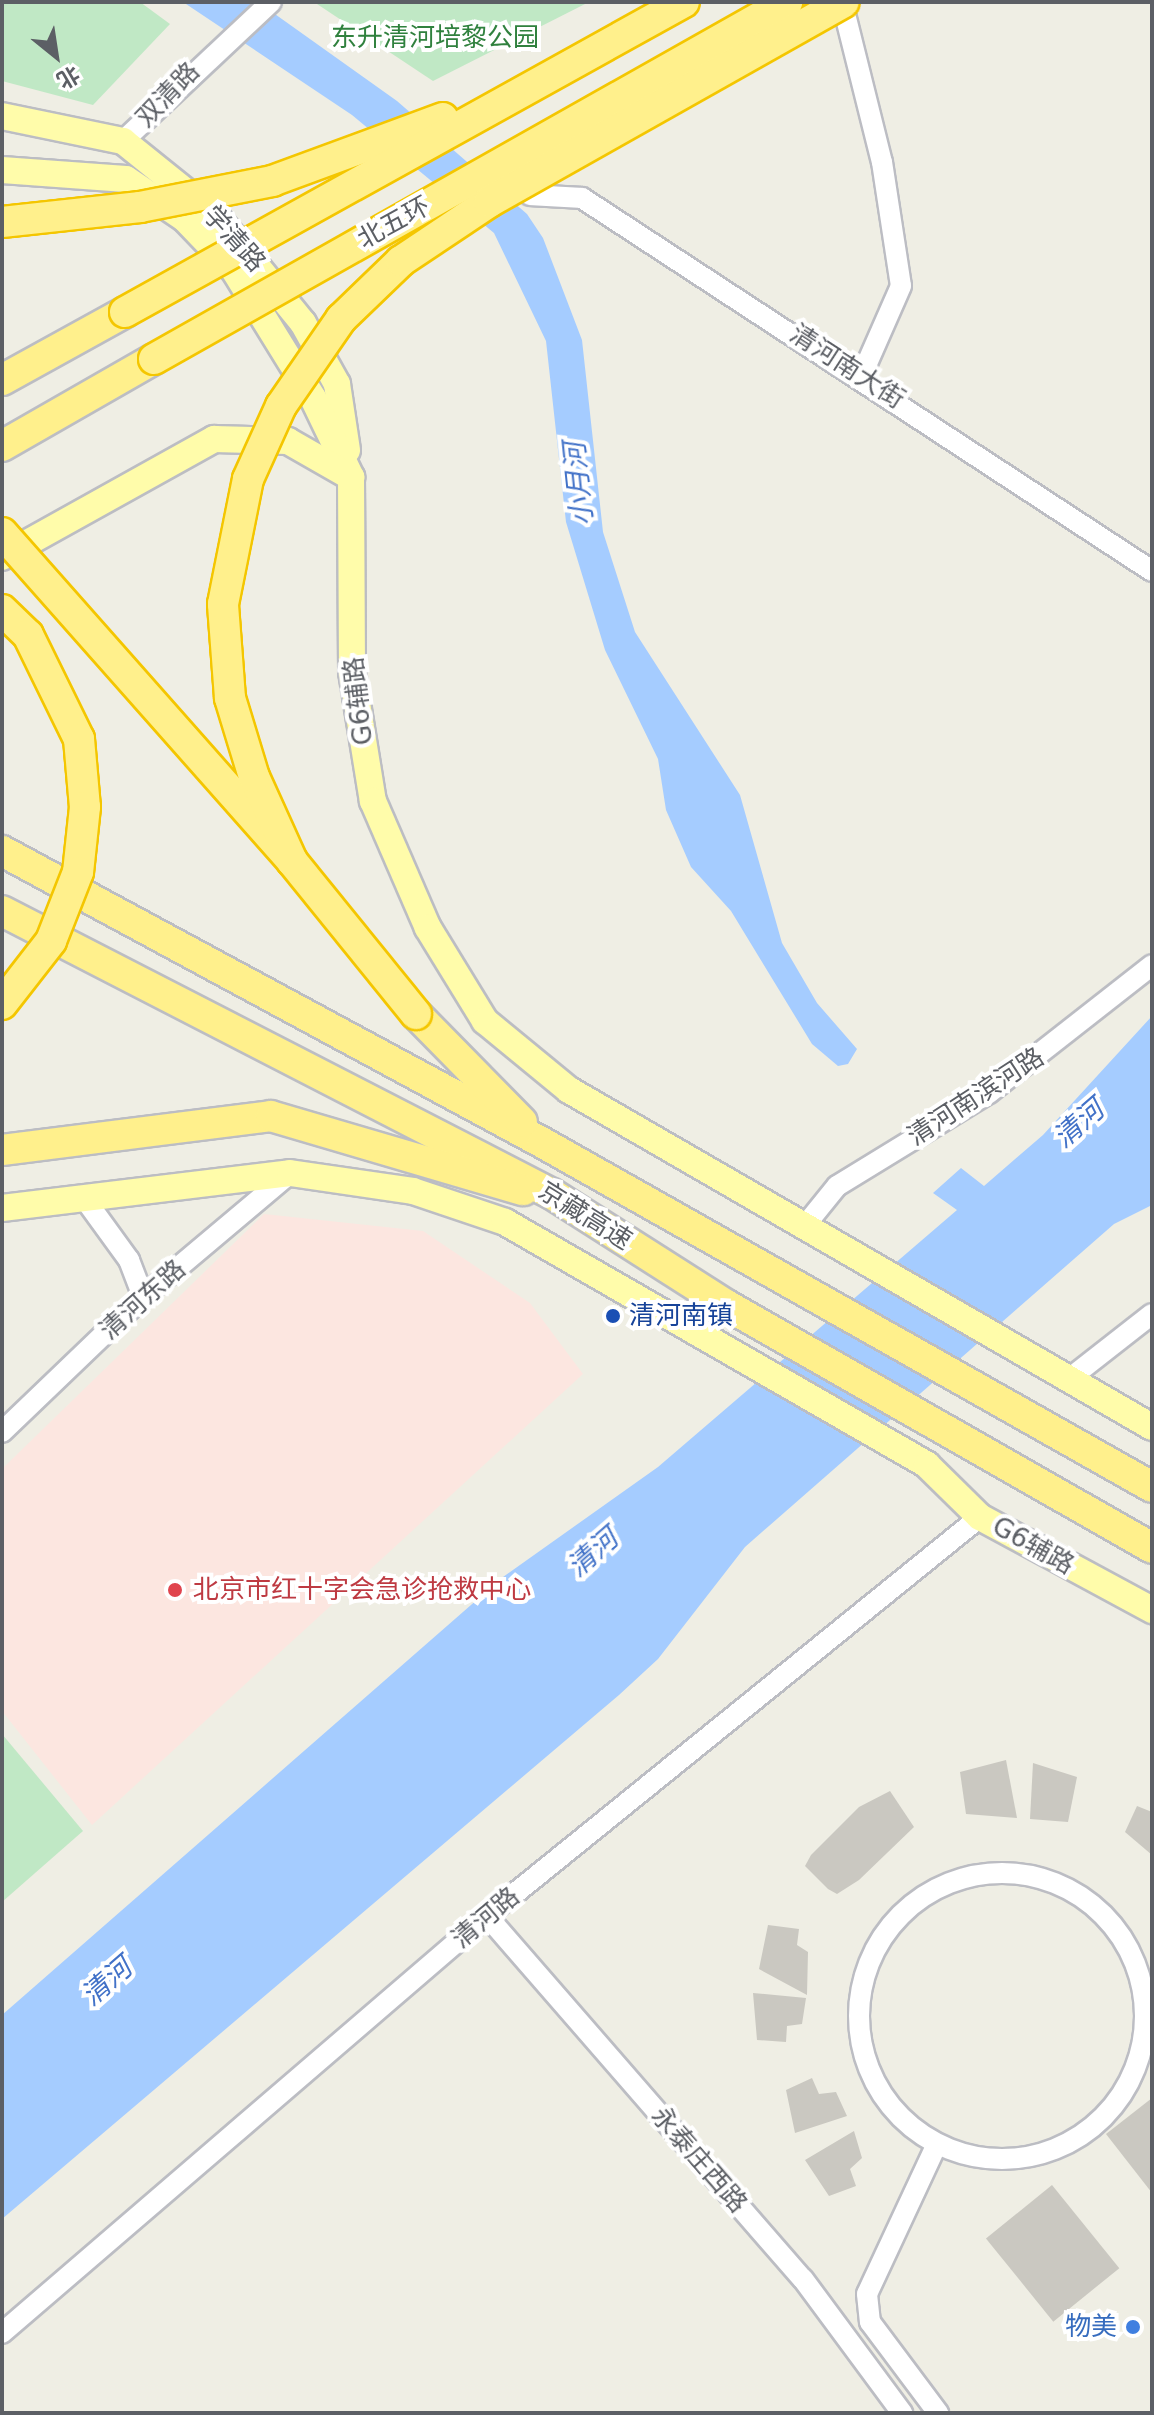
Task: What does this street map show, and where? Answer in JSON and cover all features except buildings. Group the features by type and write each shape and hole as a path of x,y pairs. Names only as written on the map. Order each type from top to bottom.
{"highway":[{"name":"北五环","path":"2,380 684,2"},
{"name":"北五环","path":"2,446 787,2"},
{"path":"292,861 254,777 230,698 223,604 248,479 281,406 341,319 401,261 489,202 843,2"},
{"path":"2,222 140,207 272,181 553,75"},
{"path":"2,533 292,861 416,1014 543,1143"},
{"path":"2,610 28,635 74,726 85,807 78,872 51,941 2,1004"},
{"name":"京藏高速","path":"2,851 543,1143 995,1394 1152,1487"},
{"name":"京藏高速","path":"2,911 552,1194 728,1306 1152,1548"},
{"path":"2,1150 271,1116 499,1188 552,1194"}],"main road":[{"name":"学清路","path":"2,116 123,141 216,216 303,323 337,384 351,477"},
{"name":"G6辅路","path":"2,170 126,179 185,219 243,283 313,398 351,477 352,672 373,801 428,928 485,1021 569,1090 1069,1379"},
{"path":"2,557 214,439 288,441 351,477"},
{"name":"G6辅路","path":"290,1173 413,1191 505,1222 927,1465 980,1517 1152,1610"},
{"path":"2,1208 290,1173"},
{"path":"1069,1379 1152,1427"}],"street":[{"path":"843,2 882,162 901,286 862,375"},
{"name":"双清路","path":"123,141 213,49 267,4"},
{"name":"清河南大街","path":"530,195 582,198 862,375 1152,571"},
{"name":"清河南滨河路","path":"803,1228 837,1186 989,1093 1152,965"},
{"name":"清河东路","path":"2,1432 143,1297 290,1173"},
{"path":"84,1198 129,1260 143,1297"},
{"path":"1069,1379 1152,1314"},
{"name":"清河路","path":"2,2333 487,1916 980,1517"},
{"path":"1006,1871 1069,1887 1119,1928 1145,1987 1143,2052 1114,2109 1062,2148 999,2161 936,2146 886,2104 860,2045 867,1969 891,1923 943,1884 1006,1871"},
{"name":"永泰庄西路","path":"487,1916 803,2279 902,2413"},
{"path":"936,2146 867,2294 870,2322 938,2413"}],"shaded area":[{"name":"北京市红十字会急诊抢救中心","path":"264,1214 423,1231 530,1303 583,1374 92,1825 2,1711 2,1469"}],"green space":[{"path":"2,2 140,2 170,24 93,105 2,81"},
{"name":"东升清河培黎公园","path":"314,2 589,2 433,81"},
{"path":"2,1734 83,1831 2,1902"}],"water":[{"name":"小月河","path":"183,2 258,2 397,101 527,214 543,238 582,340 603,532 635,632 740,795 782,943 817,1003 857,1049 848,1064 838,1066 812,1044 731,911 691,867 666,810 658,759 605,650 566,522 546,341 494,233 352,115"},
{"name":"清河","path":"1152,1016 1152,1205 1114,1224 745,1547 658,1659 619,1695 2,2219 2,2015 503,1577 658,1467 957,1210 933,1193 961,1168 984,1186 1043,1135"}],"place":[{"name":"清河南镇","path":"613,1316"},
{"name":"北京市红十字会急诊抢救中心","path":"175,1590"},
{"name":"物美","path":"1133,2327"}]}
